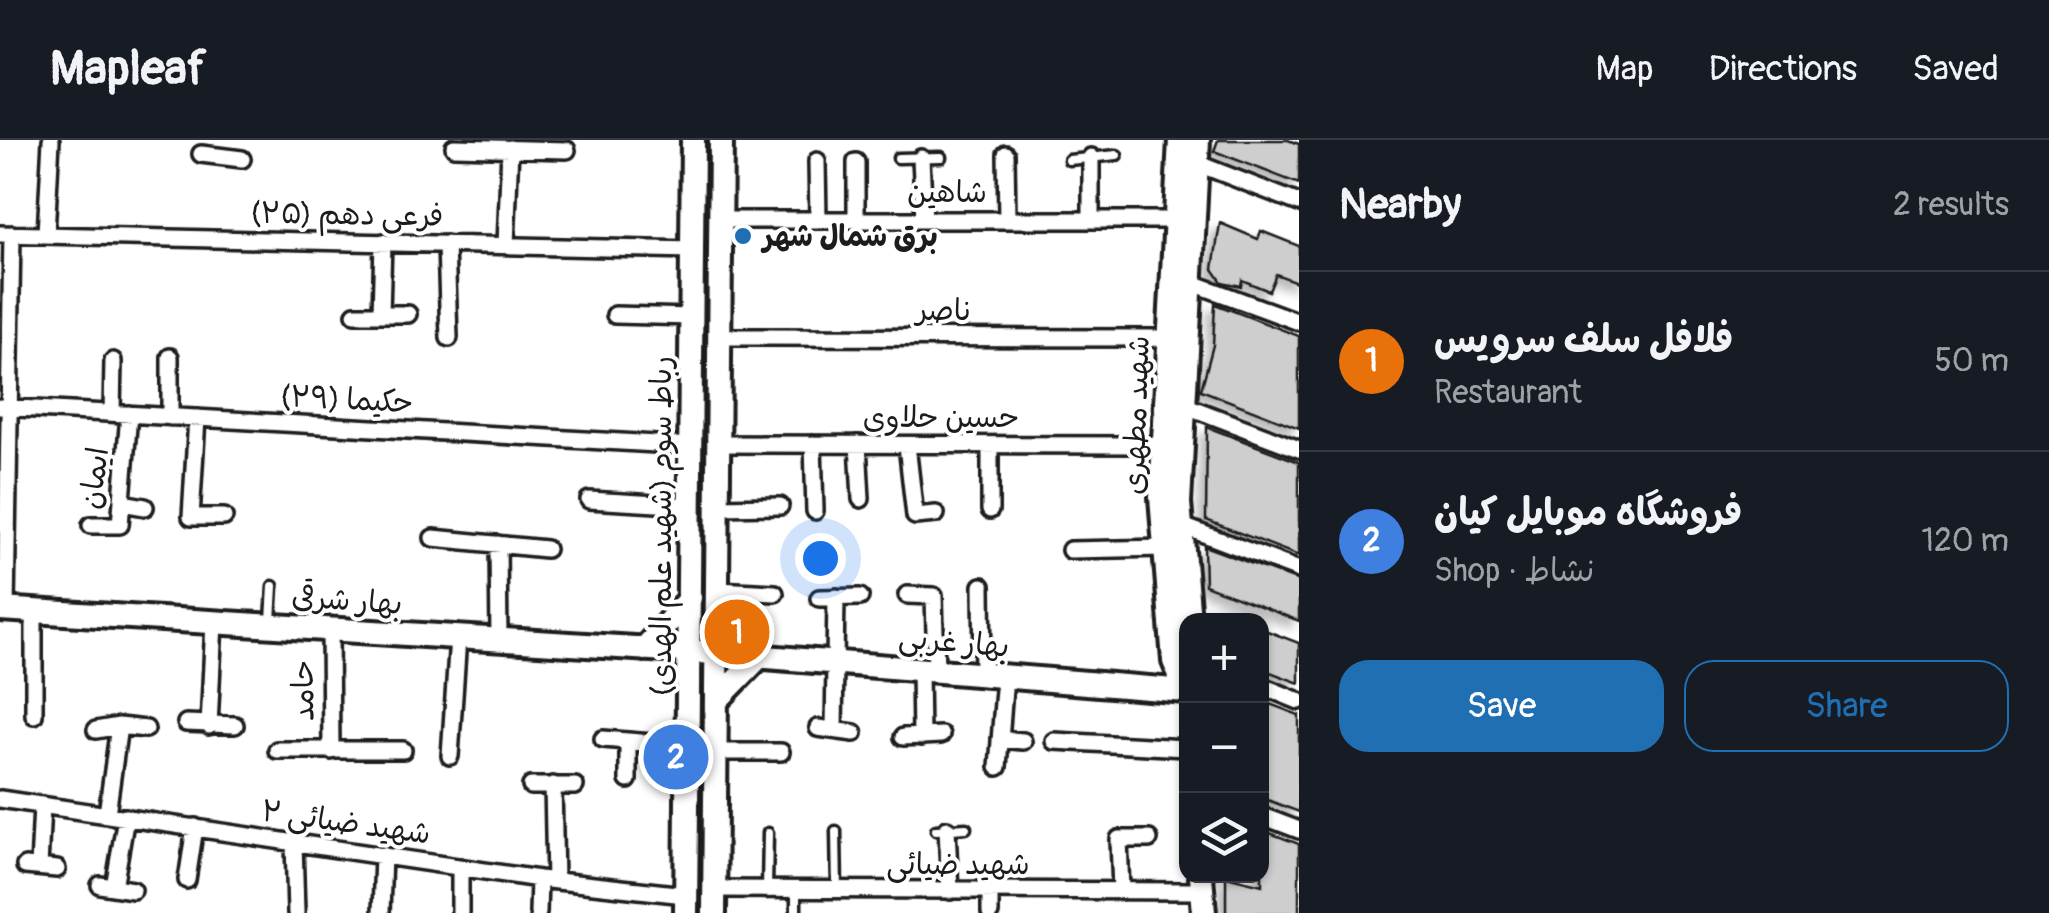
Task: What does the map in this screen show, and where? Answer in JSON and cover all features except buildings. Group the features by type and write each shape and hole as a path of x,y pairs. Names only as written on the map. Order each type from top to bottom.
{"main road":[{"name":"شهید مطهری","path":"1179,674 1174,661 1166,548 1164,445 1180,140"},
{"path":"693,147 721,148"},
{"name":"رباط سوم (شهید علم الهدی)","path":"686,904 693,147"},
{"name":"رباط سوم (شهید علم الهدی)","path":"714,913 721,148"},
{"name":"شهید مطهری","path":"1188,613 1180,525 1197,152"},
{"path":"716,701 759,656 732,630 717,597"},
{"path":"644,648 690,598"},
{"name":"بهار شرقی","path":"3,609 716,653"},
{"name":"بهار غربی","path":"716,653 1179,690"}],"street":[{"path":"46,234 51,140"},
{"path":"454,146 567,150"},
{"path":"201,154 219,148 242,159"},
{"path":"506,245 510,148"},
{"path":"1197,152 1299,202"},
{"path":"1006,154 1008,220"},
{"path":"921,158 924,220"},
{"path":"1092,158 1092,220"},
{"path":"817,161 818,220"},
{"path":"856,162 856,220"},
{"name":"شاهین","path":"720,220 1174,220"},
{"path":"3,609 6,234"},
{"name":"فرعی دهم (۲۵)","path":"6,234 693,250"},
{"path":"381,314 383,242"},
{"path":"446,244 449,338"},
{"path":"1190,282 1299,322"},
{"path":"354,314 408,314"},
{"path":"615,315 692,317"},
{"name":"ناصر","path":"719,336 1168,338"},
{"path":"170,357 170,417"},
{"path":"112,414 113,361"},
{"path":"1184,405 1299,448"},
{"name":"حکیما (۲۹)","path":"3,407 692,446"},
{"name":"ایمان","path":"91,525 120,525 129,414"},
{"path":"197,418 191,517 224,517"},
{"name":"حسین حلاوی","path":"718,444 1164,445"},
{"path":"813,444 815,511"},
{"path":"858,444 861,498"},
{"path":"907,445 915,516 936,514"},
{"path":"990,445 990,510"},
{"path":"589,500 692,506"},
{"path":"122,503 146,507"},
{"path":"718,507 780,506"},
{"path":"1180,525 1299,570"},
{"path":"434,538 546,549"},
{"path":"498,544 499,640"},
{"path":"1070,550 1166,548"},
{"path":"982,586 1000,739 998,767"},
{"path":"717,597 775,593"},
{"path":"907,596 934,596 921,737"},
{"path":"854,733 826,729 836,663 828,597 860,597"},
{"path":"34,611 34,714"},
{"path":"210,726 214,622"},
{"name":"حامد","path":"330,629 331,751"},
{"path":"450,756 458,637"},
{"path":"1269,689 1299,701"},
{"path":"186,724 235,725"},
{"path":"96,730 119,726 146,728"},
{"path":"107,814 119,726"},
{"path":"903,737 940,735"},
{"path":"1000,739 1024,741"},
{"path":"603,740 689,746"},
{"path":"1054,741 1179,748"},
{"path":"628,742 628,780"},
{"name":"حامد","path":"277,750 403,750"},
{"path":"716,752 781,752"},
{"path":"538,913 547,880 553,785"},
{"path":"531,786 576,786"},
{"name":"شهید ضیائی ۲","path":"0,798 686,904"},
{"path":"42,805 32,867 57,869"},
{"path":"126,817 107,886 133,890"},
{"path":"1269,819 1299,830"},
{"path":"187,880 195,828"},
{"path":"941,829 950,891"},
{"path":"1121,891 1119,839 1149,839"},
{"path":"294,842 296,913"},
{"path":"381,913 382,855"},
{"path":"460,867 460,913"},
{"name":"شهید ضیائی","path":"714,889 1203,893"},
{"path":"990,891 990,913"}],"lane":[{"path":"1069,160 1117,155"},
{"path":"898,158 940,157"},
{"path":"271,626 273,586"},
{"path":"941,829 966,828"},
{"path":"836,831 836,890"},
{"path":"767,890 768,833"},
{"path":"796,890 796,913"}],"place":[{"name":"برق شمال شهر","path":"743,236"},
{"name":"فلافل سلف سرویس","path":"737,632"},
{"name":"فروشگاه موبایل کیان","path":"676,757"}]}
